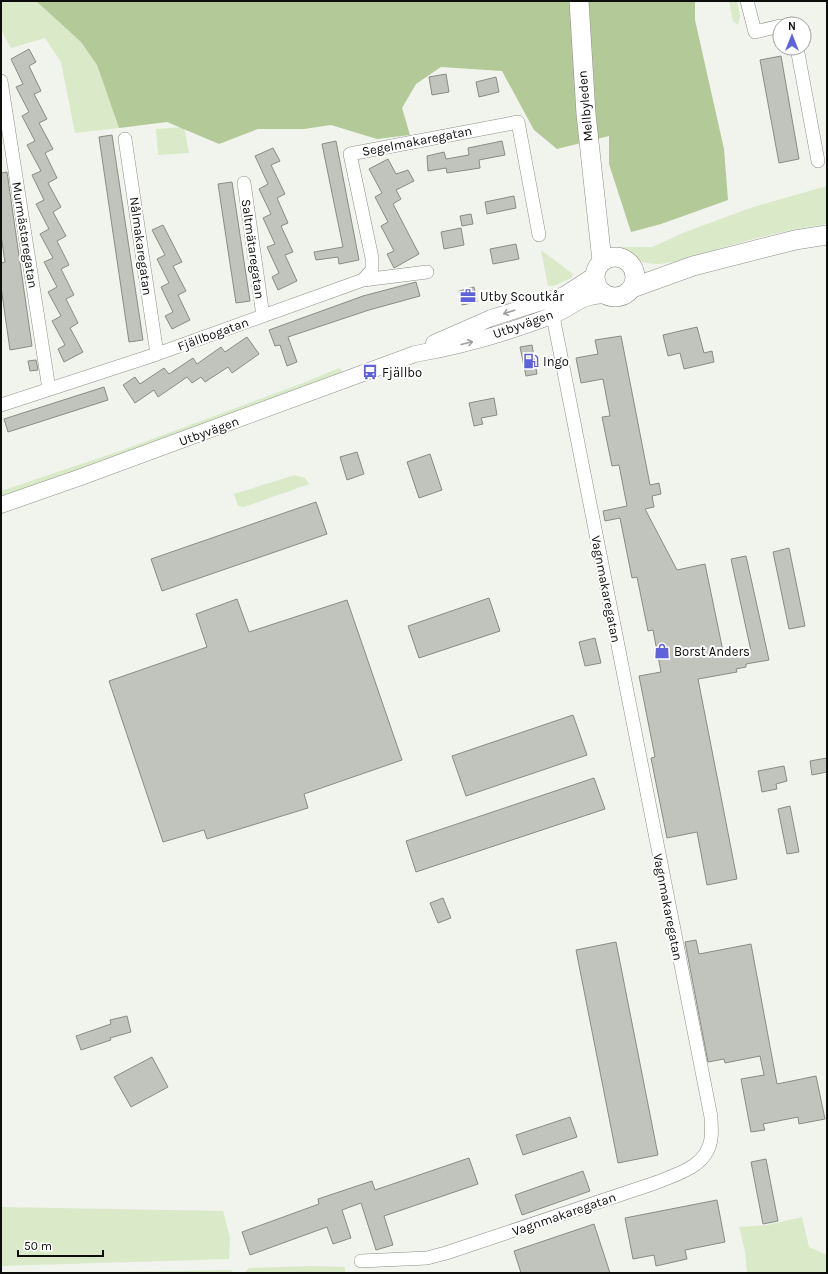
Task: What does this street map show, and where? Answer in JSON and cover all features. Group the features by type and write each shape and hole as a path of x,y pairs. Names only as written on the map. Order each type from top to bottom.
{"main road":[{"name":"Mellbyleden","path":"579,1 586,114 598,210 611,265"},
{"name":"Utbyvägen","path":"604,295 620,297 628,293 632,288 693,266 795,240 827,235"},
{"name":"Utbyvägen","path":"611,265 652,268 693,266"},
{"path":"604,295 596,286 611,265 635,276 632,288"}],"street":[{"path":"747,1 755,32 772,28"},
{"path":"798,56 818,161"},
{"name":"Murmästaregatan","path":"1,80 49,389"},
{"name":"Segelmakaregatan","path":"363,280 372,270 372,258 350,154 518,122 539,235"},
{"name":"Nålmakaregatan","path":"125,139 157,354"},
{"name":"Saltmätaregatan","path":"244,183 263,316"},
{"name":"Utbyvägen","path":"551,308 564,295 611,265"},
{"name":"Fjällbogatan","path":"1,405 157,354 363,280 427,272"},
{"name":"Utbyvägen","path":"1,505 88,475 416,354 468,343 551,308 584,298 604,295"},
{"name":"Vagnmakaregatan","path":"361,1261 427,1258 446,1253 655,1183 689,1169 700,1161 711,1140 710,1117 551,308"}],"green space":[{"path":"1,1 36,1 81,42 97,65 119,128 75,133 61,62 45,38 11,48 1,30"},
{"path":"36,1 695,1 695,20 724,149 728,200 661,224 631,232 609,164 609,136 557,149 534,130 502,71 441,67 416,84 402,108 410,135 377,139 331,125 304,129 258,129 219,144 167,122 119,128 97,65 81,42"},
{"path":"729,1 737,1 740,16 738,25 733,21"},
{"path":"184,127 189,153 158,155 156,129"},
{"path":"827,186 827,224 769,235 687,259 668,263 647,263 637,260 628,255 621,247 652,247 683,233 750,208"},
{"path":"541,250 573,274 571,278 553,286 548,286"},
{"path":"339,368 343,372 325,381 1,498 1,491 120,451 303,383"},
{"path":"295,475 305,478 309,484 244,507 238,506 234,494"},
{"path":"1,1207 223,1211 230,1238 229,1259 1,1266"},
{"path":"802,1217 809,1247 827,1255 827,1273 747,1273 745,1251 739,1227 767,1225"},
{"path":"311,1266 345,1267 345,1273 63,1273 231,1270 233,1272 245,1272 249,1268"}],"building":[{"path":"29,49 36,62 29,66 41,91 34,94 47,119 39,123 53,149 45,153 57,178 48,183 61,207 53,212 66,236 57,241 69,265 61,269 74,295 66,299 78,323 70,328 83,352 64,362 58,349 65,345 52,321 61,316 48,292 57,287 44,262 53,258 40,234 49,229 36,204 44,200 32,175 41,171 27,145 35,141 22,116 29,112 16,87 23,84 11,59"},
{"path":"781,56 799,159 779,163 760,60"},
{"path":"446,74 449,92 432,95 429,77"},
{"path":"496,77 499,92 479,97 476,82"},
{"path":"112,135 143,340 129,342 99,137"},
{"path":"336,141 359,260 339,264 338,257 316,260 314,252 343,247 322,144"},
{"path":"502,141 505,155 479,160 480,168 447,173 446,168 428,171 427,156 444,152 446,159 469,155 468,148"},
{"path":"273,148 280,161 271,165 285,194 277,198 288,223 281,226 293,252 285,255 297,281 278,290 272,277 279,273 267,247 275,244 263,218 271,214 259,189 268,184 255,156"},
{"path":"388,159 396,174 408,170 414,181 396,190 401,199 393,204 419,254 394,268 387,254 394,251 381,226 388,222 375,197 382,193 369,169"},
{"path":"7,172 32,346 10,350 1,287 1,263 5,262 1,235 1,173"},
{"path":"232,182 250,301 236,303 218,184"},
{"path":"514,196 516,208 487,214 485,202"},
{"path":"471,214 473,224 462,226 460,216"},
{"path":"163,225 182,262 173,266 186,291 178,295 190,320 172,329 165,316 173,312 161,287 169,283 157,259 165,255 152,230"},
{"path":"461,228 464,245 444,249 441,232"},
{"path":"516,244 519,259 493,264 490,249"},
{"path":"416,282 420,296 369,310 288,337 297,362 287,366 280,345 275,346 269,330 363,296"},
{"name":"Utby Scoutkår","path":"474,287 477,302 462,305 459,291"},
{"path":"697,327 704,353 712,351 714,362 684,369 680,353 668,356 663,335"},
{"path":"621,336 650,485 659,483 661,494 652,496 654,507 645,509 677,570 705,564 724,656 751,651 731,559 746,556 769,660 746,664 746,667 736,669 737,672 698,679 737,879 707,885 697,832 667,838 651,758 655,757 639,676 661,672 653,630 648,631 637,577 632,578 620,518 605,521 603,511 627,506 619,465 612,466 602,417 610,416 603,379 581,383 576,358 598,354 595,340"},
{"path":"247,337 259,354 232,373 228,367 205,382 201,377 192,383 187,377 158,397 154,390 135,403 123,385 135,377 140,384 164,368 169,374 193,358 197,364 221,347 225,352"},
{"path":"532,345 537,374 526,376 520,347"},
{"path":"36,360 38,370 30,371 28,361"},
{"path":"104,387 108,400 8,432 4,419"},
{"path":"494,398 497,415 481,418 483,424 474,426 469,403"},
{"path":"357,452 364,474 347,480 340,457"},
{"path":"430,454 442,490 419,498 407,462"},
{"path":"316,502 327,534 162,591 151,559"},
{"path":"789,548 805,626 789,629 773,552"},
{"path":"489,598 500,631 419,658 408,626"},
{"path":"237,599 249,632 347,600 402,760 304,794 308,808 207,839 204,830 163,842 109,681 207,647 196,614"},
{"path":"595,638 601,663 585,666 579,642"},
{"path":"573,715 587,755 466,796 452,756"},
{"path":"827,758 827,772 812,775 810,761"},
{"path":"784,766 787,781 776,784 777,789 762,792 758,771"},
{"path":"594,778 605,809 416,872 406,841"},
{"path":"790,806 799,852 787,854 778,809"},
{"path":"443,898 451,918 438,923 430,903"},
{"path":"696,940 699,954 751,944 777,1084 816,1076 825,1119 799,1124 798,1117 763,1124 765,1130 751,1132 741,1079 764,1075 760,1056 725,1063 724,1059 708,1062 685,942"},
{"path":"616,942 658,1155 618,1163 576,950"},
{"path":"127,1016 131,1032 110,1038 111,1040 81,1050 76,1036 111,1024 110,1020"},
{"path":"152,1057 168,1087 131,1107 114,1077"},
{"path":"570,1117 577,1137 523,1155 516,1135"},
{"path":"469,1158 478,1184 384,1216 393,1245 376,1250 361,1203 342,1210 351,1238 333,1244 327,1227 250,1255 242,1232 319,1204 318,1199 372,1181 375,1190"},
{"path":"766,1159 778,1221 763,1224 751,1162"},
{"path":"583,1171 590,1191 522,1215 515,1195"},
{"path":"717,1200 725,1242 685,1250 687,1259 656,1266 654,1255 633,1259 625,1218"},
{"path":"594,1224 610,1273 521,1273 514,1251"}],"place":[{"name":"Utby Scoutkår","path":"468,296"},
{"name":"Ingo","path":"531,361"},
{"name":"Fjällbo","path":"370,372"},
{"name":"Borst Anders","path":"662,651"}]}
